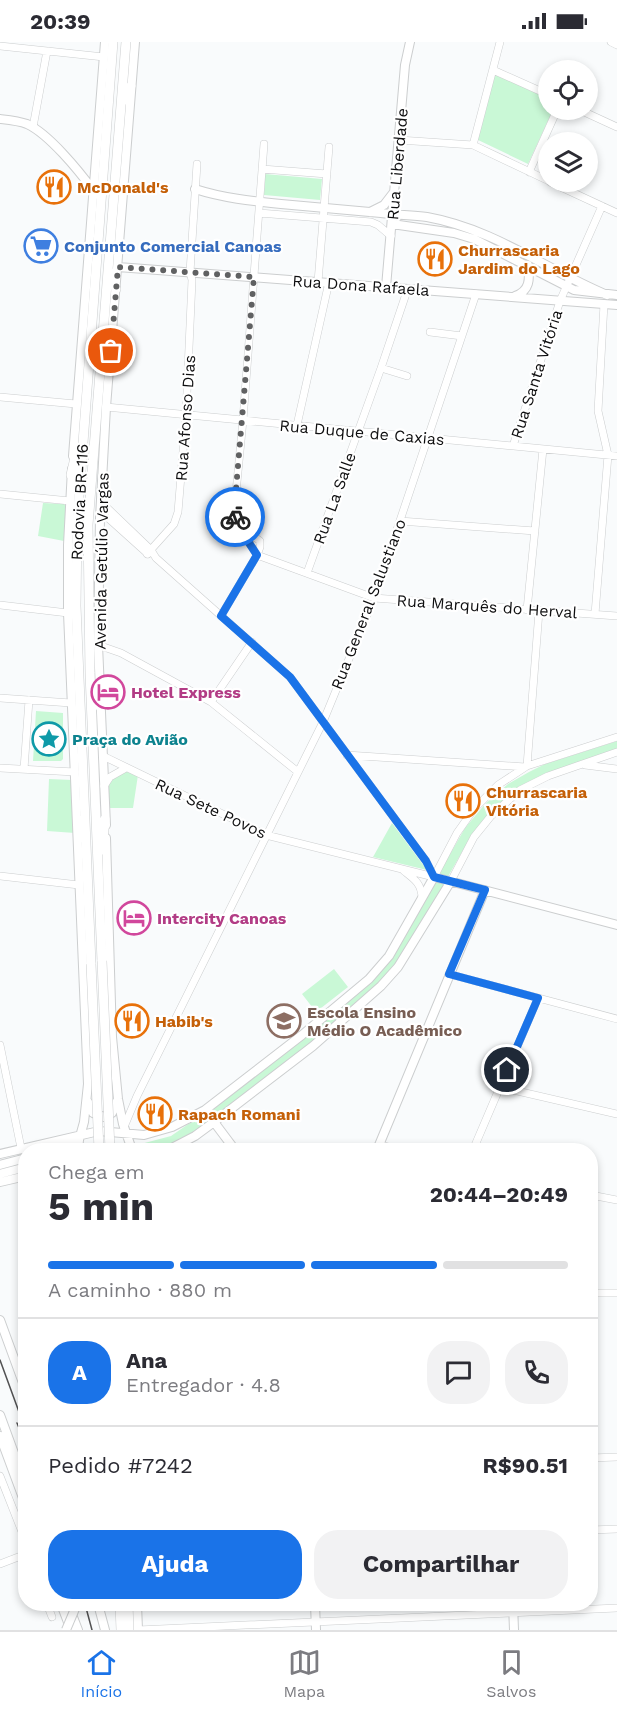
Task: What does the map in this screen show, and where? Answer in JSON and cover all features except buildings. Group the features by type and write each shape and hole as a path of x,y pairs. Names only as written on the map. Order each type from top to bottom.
{"highway":[{"name":"Rodovia BR-116","path":"99,1143 76,606 77,523 113,42"},
{"name":"Rodovia BR-116","path":"110,1143 90,673 88,525 113,266 118,135 126,42"},
{"path":"118,135 123,126 126,93 131,86"},
{"path":"113,266 116,289"},
{"path":"88,525 94,517 104,383 109,371"},
{"path":"71,474 84,420"},
{"path":"90,673 100,707"},
{"path":"99,885 105,819"},
{"path":"78,820 87,863"},
{"path":"120,1611 121,1630"},
{"path":"128,1611 129,1630"}],"main road":[{"name":"Avenida Getúlio Vargas","path":"79,1143 88,1084 78,820 71,704 68,545 76,404 105,42"},
{"path":"113,266 135,42"},
{"name":"Rua Liberdade","path":"386,286 405,66 410,42"},
{"path":"0,119 18,121 33,127 60,151 93,190"},
{"path":"195,189 220,196 260,202 424,217 458,224 527,254 568,283"},
{"path":"369,212 384,205 394,192"},
{"path":"392,224 444,231 474,239 529,267 617,304"},
{"path":"511,297 517,296 526,289 530,278 527,254"},
{"name":"Rua Dona Rafaela","path":"113,266 560,301 606,299"},
{"name":"Avenida Getúlio Vargas","path":"116,289 100,518 98,645 112,1037 118,1100 130,1143"},
{"path":"606,299 617,295"},
{"path":"46,1143 99,1131 125,1130 144,1135 163,1130 208,1108 302,1035 369,979 389,956 434,877 617,925"},
{"path":"182,1143 195,1136 313,1046 381,986 398,967 451,881"},
{"path":"381,1143 485,890"},
{"path":"87,1098 93,1113 104,1117 114,1111 118,1100"},
{"path":"208,1108 231,1143"},
{"path":"72,1143 80,1136"},
{"path":"0,1154 18,1149"},
{"path":"0,1165 18,1160"},
{"path":"0,1174 18,1169"},
{"path":"0,1182 18,1178"},
{"path":"0,1320 18,1370"},
{"path":"0,1415 18,1464"},
{"path":"0,1436 18,1484"},
{"path":"64,1611 71,1630"},
{"path":"71,1611 78,1630"},
{"path":"66,1630 74,1611"},
{"path":"100,1611 105,1630"},
{"path":"137,1611 138,1630"},
{"path":"315,1611 316,1626"},
{"path":"513,1611 514,1630"}],"street":[{"path":"472,145 500,42"},
{"path":"611,42 617,45"},
{"path":"0,46 104,57"},
{"path":"33,127 47,51"},
{"path":"493,70 538,90"},
{"path":"598,118 617,127"},
{"path":"529,172 552,120"},
{"path":"399,140 472,145 538,176"},
{"path":"221,616 257,555 238,526 234,513 264,144"},
{"path":"318,282 329,147"},
{"name":"Rua Afonso Dias","path":"149,552 174,524 178,512 186,415 192,280 190,272 197,164"},
{"path":"262,169 327,174"},
{"path":"573,192 617,213"},
{"name":"Rua Santa Vitória","path":"513,446 560,301 602,206"},
{"path":"259,213 371,222 391,236"},
{"path":"297,425 329,282"},
{"name":"Rua La Salle","path":"307,573 408,288"},
{"name":"Rua General Salustiano","path":"125,1130 137,1096 323,722 374,597 476,294"},
{"path":"595,615 608,455 598,411 606,299"},
{"path":"430,332 462,336"},
{"path":"381,368 407,376"},
{"path":"0,397 76,404"},
{"name":"Rua Duque de Caxias","path":"106,407 617,456"},
{"path":"527,610 543,449"},
{"path":"0,494 70,501"},
{"path":"101,502 149,552"},
{"path":"100,518 108,518 149,552 290,677 426,861 434,877"},
{"path":"400,521 535,531"},
{"name":"Rua Marquês do Herval","path":"257,555 374,597 617,616"},
{"path":"0,605 68,613"},
{"path":"526,767 539,610"},
{"path":"211,702 252,642"},
{"path":"98,645 129,657 211,702 298,772"},
{"path":"0,698 71,704"},
{"path":"24,769 29,700"},
{"path":"434,877 457,833 474,809 498,785 526,767 617,737"},
{"path":"451,881 474,837 491,816 520,790 548,776 617,752"},
{"path":"348,755 526,767"},
{"name":"Rua Sete Povos","path":"103,756 266,836 434,877"},
{"path":"583,765 617,769"},
{"path":"509,766 513,776"},
{"path":"0,768 75,772"},
{"path":"104,786 110,777 126,768"},
{"path":"402,869 417,881 422,897"},
{"path":"0,876 79,885"},
{"path":"449,974 617,1019"},
{"path":"476,1143 538,998"},
{"path":"0,1045 20,1143"},
{"path":"500,1087 617,1114"},
{"path":"118,1100 127,1103 137,1096"},
{"path":"598,1196 617,1200"},
{"path":"598,1293 617,1293"},
{"path":"598,1458 617,1457"},
{"path":"0,1476 18,1522"},
{"path":"598,1530 617,1529"},
{"path":"0,1564 18,1557"},
{"path":"598,1608 617,1608"},
{"path":"50,1611 52,1617"},
{"path":"138,1630 316,1626 480,1611"}],"green space":[{"path":"495,74 538,94 538,120 548,120 543,132 538,132 538,142 528,164 476,139"},
{"path":"265,174 322,179 320,200 264,195"},
{"path":"43,503 64,504 67,507 64,541 38,536"},
{"path":"36,711 63,713 63,759 61,761 33,761"},
{"path":"617,741 617,750 518,789 471,836 398,965 380,985 312,1043 194,1134 178,1143 145,1143 171,1136 216,1105 390,959 465,828 485,804 508,784 545,764"},
{"path":"126,770 138,775 133,808 109,808 110,781"},
{"path":"49,779 72,780 75,833 47,831"},
{"path":"392,823 427,870 373,857"},
{"path":"334,969 348,987 316,1012 302,994"}],"railway":[{"path":"0,1360 18,1409"},
{"path":"87,1611 92,1630"}],"way so far":[{"path":"111,351 118,267 254,277 235,517"}],"place":[{"name":"McDonald's","path":"54,187"},
{"name":"Conjunto Comercial Canoas","path":"41,246"},
{"name":"Churrascaria Jardim do Lago","path":"435,259"},
{"name":"Hotel Express","path":"108,692"},
{"name":"Praça do Avião","path":"49,739"},
{"name":"Churrascaria Vitória","path":"463,801"},
{"name":"Intercity Canoas","path":"134,918"},
{"name":"Habib's","path":"132,1021"},
{"name":"Escola Ensino Médio O Acadêmico","path":"284,1021"},
{"name":"Rapach Romani","path":"155,1114"}],"route":[{"path":"235,517 238,526 257,555 221,616 290,677 426,861 434,877 485,890 449,974 538,998 507,1070"}]}
